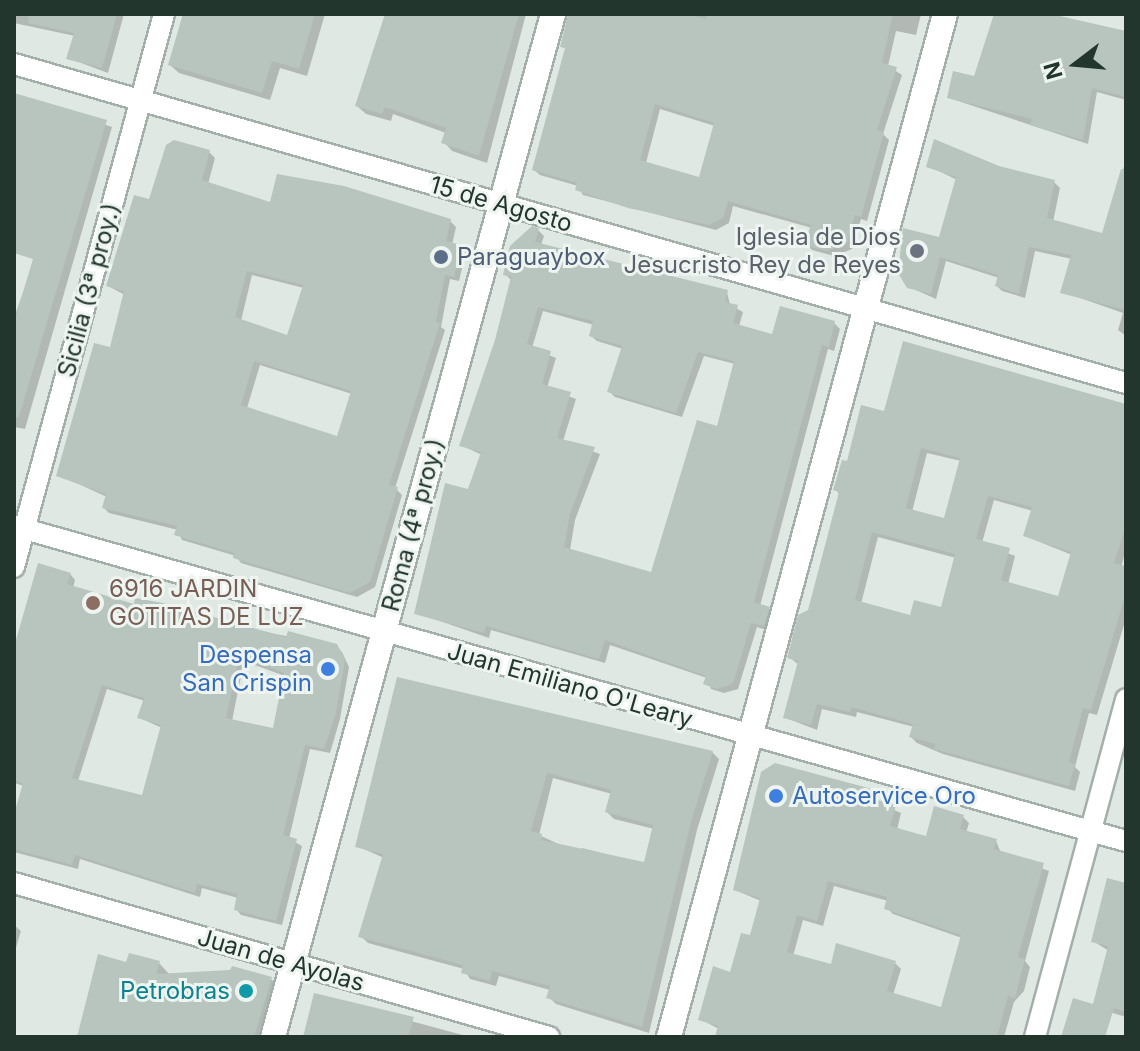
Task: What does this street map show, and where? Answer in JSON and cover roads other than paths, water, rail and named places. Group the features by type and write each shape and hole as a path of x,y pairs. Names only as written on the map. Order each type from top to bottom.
{"street":[{"name":"Sicilia (3ª proy.)","path":"14,567 19,528 164,14"},
{"name":"Roma (4ª proy.)","path":"273,1037 553,14"},
{"path":"669,1037 747,736 945,14"},
{"name":"15 de Agosto","path":"14,64 1126,383"},
{"name":"Juan Emiliano O'Leary","path":"19,528 1126,841"},
{"path":"1035,1037 1126,699"},
{"name":"Juan de Ayolas","path":"14,883 549,1037"}],"place":[{"name":"Iglesia de Dios Jesucristo Rey de Reyes","path":"917,251"},
{"name":"Paraguaybox","path":"441,257"},
{"name":"6916 JARDIN GOTITAS DE LUZ","path":"93,603"},
{"name":"Despensa San Crispin","path":"328,669"},
{"name":"Autoservice Oro","path":"776,796"},
{"name":"Petrobras","path":"246,991"}]}
